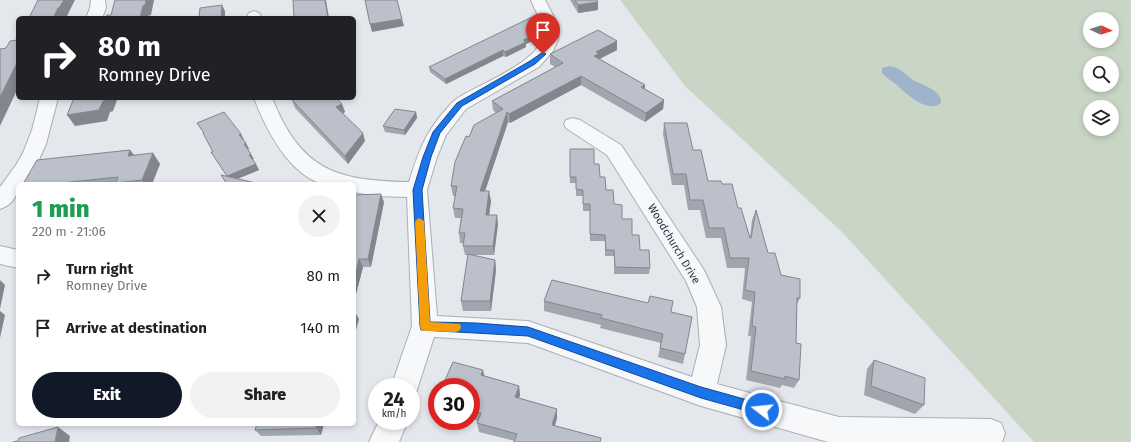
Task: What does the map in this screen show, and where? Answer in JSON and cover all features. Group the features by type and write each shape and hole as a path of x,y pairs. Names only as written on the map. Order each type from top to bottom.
{"street":[{"path":"95,16 98,8 98,0"},
{"path":"408,378 425,326 417,190 427,157 436,132 460,105 533,63 550,45 551,30 538,0"},
{"path":"0,201 11,189 30,162 40,133 48,100"},
{"path":"264,100 270,119 292,153 315,171 339,182"},
{"name":"Woodchurch Drive","path":"573,124 614,150 696,277 709,307 713,345 701,393"},
{"path":"356,185 376,189 417,190"},
{"path":"0,255 16,258"},
{"path":"425,326 528,332 701,393 839,431 991,433"},
{"path":"384,442 390,430"}],"green space":[{"path":"620,0 1131,0 1131,442 1034,442 843,233 685,86"}],"water":[{"path":"889,66 899,69 913,80 935,91 940,98 941,103 936,106 924,105 911,98 882,73 882,68"}],"building":[{"path":"38,0 64,0 54,16 30,16"},
{"path":"115,0 146,0 140,16 107,16 111,15"},
{"path":"293,0 325,0 328,16 294,16"},
{"path":"365,0 397,0 402,19 370,24"},
{"path":"575,0 597,0 598,2 578,5"},
{"path":"222,5 221,16 199,16 200,8"},
{"path":"532,17 539,32 523,40 526,42 505,52 503,50 445,79 429,67"},
{"path":"598,30 617,41 596,52 599,54 594,56 645,85 641,87 664,100 646,113 581,76 509,114 507,112 480,191 489,191 486,215 497,215 493,246 463,246 465,233 459,233 463,209 453,208 457,186 451,186 455,162 466,136 469,137 474,125 503,109 492,101 563,63 550,54"},
{"path":"16,40 16,65 0,97 0,49 6,48 10,41"},
{"path":"73,100 105,100 103,101 99,110 67,115"},
{"path":"292,100 338,100 342,104 336,107 363,133 345,156"},
{"path":"395,109 416,112 404,130 383,126"},
{"path":"224,112 241,134 239,135 246,143 244,144 251,154 249,155 256,164 227,176 211,152 213,152 204,133 197,123"},
{"path":"664,123 687,123 693,150 701,150 708,181 721,181 722,184 732,184 738,208 741,208 750,238 756,210 768,253 775,253 781,275 800,279 800,298 797,298 796,343 801,344 799,380 785,376 785,379 751,371 756,327 752,326 755,292 745,290 749,258 730,258 724,228 709,228 703,200 690,200 686,174 673,174"},
{"path":"570,149 594,149 594,164 599,164 600,177 605,177 606,190 613,190 614,204 622,205 622,219 632,219 632,235 639,235 640,250 649,250 650,268 615,267 614,250 606,250 605,235 590,234 590,204 583,204 583,190 576,189 576,177 570,177"},
{"path":"130,150 128,156 153,153 142,180 125,182 116,182 118,177 71,182 24,182 37,160"},
{"path":"221,175 251,182 226,182"},
{"path":"381,194 368,259 359,259 356,272 356,195"},
{"path":"468,254 495,260 490,301 461,301"},
{"path":"552,280 648,303 650,296 673,301 671,312 692,317 685,354 660,348 663,334 601,318 602,315 544,301"},
{"path":"874,360 925,378 924,405 871,386"},
{"path":"453,362 483,370 481,375 519,386 515,397 557,409 552,425 601,438 600,442 514,442 517,434 480,424 480,378 446,378"},
{"path":"256,426 316,426 316,428 255,430"},
{"path":"58,427 55,442 13,442 18,441 19,438"}],"slow traffic":[{"path":"419,221 425,326 456,327"}],"route":[{"path":"543,54 533,63 460,105 436,132 417,190 425,326 528,332 701,393 762,410"}]}
